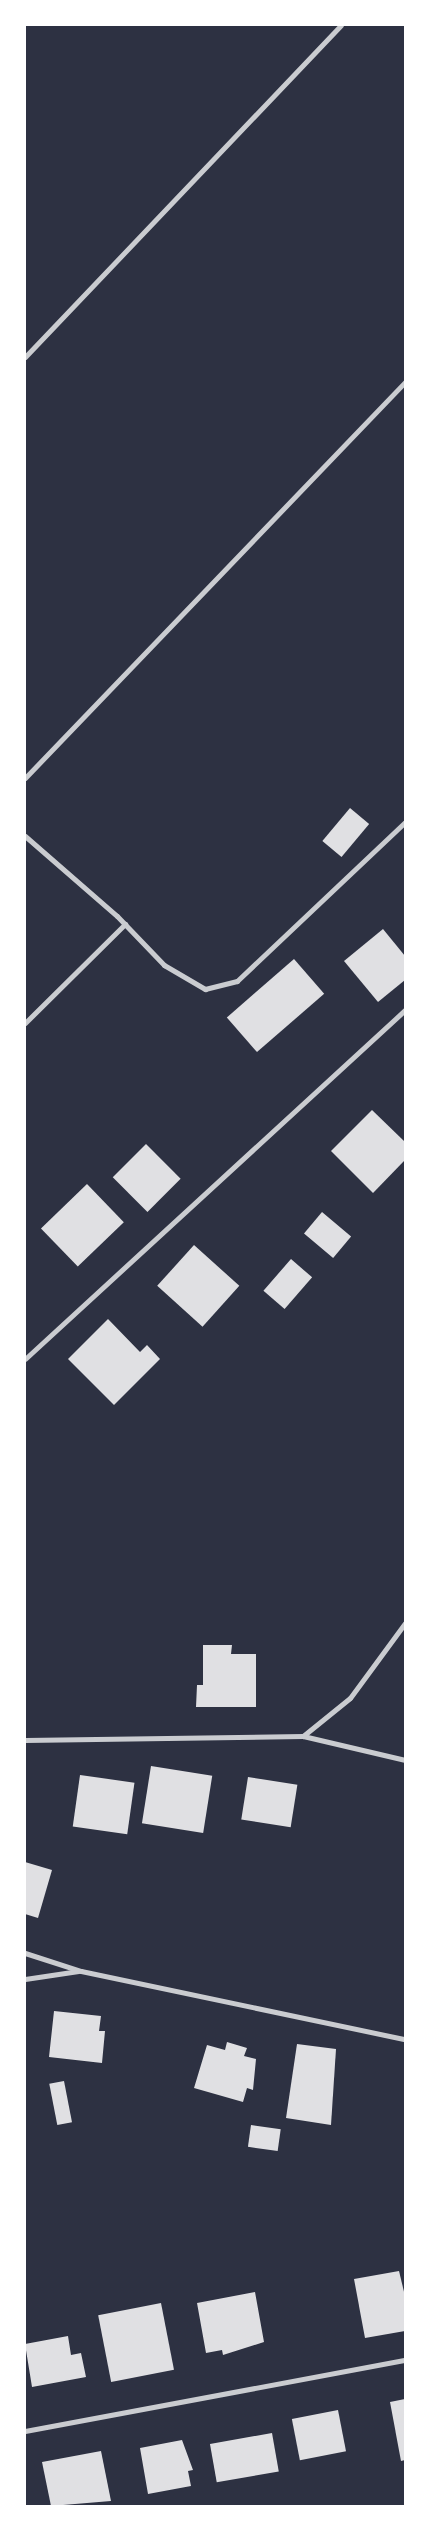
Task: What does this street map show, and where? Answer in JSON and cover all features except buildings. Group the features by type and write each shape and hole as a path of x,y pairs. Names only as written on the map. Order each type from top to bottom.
{"street":[{"path":"25,357 341,25"},
{"path":"25,778 405,382"},
{"path":"25,836 124,924 164,965 205,989 236,981 405,822"},
{"path":"25,1023 124,924"},
{"path":"25,1360 405,1010"},
{"path":"303,1736 350,1698 405,1623"},
{"path":"25,1740 303,1736 405,1760"},
{"path":"25,1953 81,1971 405,2039"},
{"path":"25,1978 81,1971"},
{"path":"25,2431 405,2360"}]}
